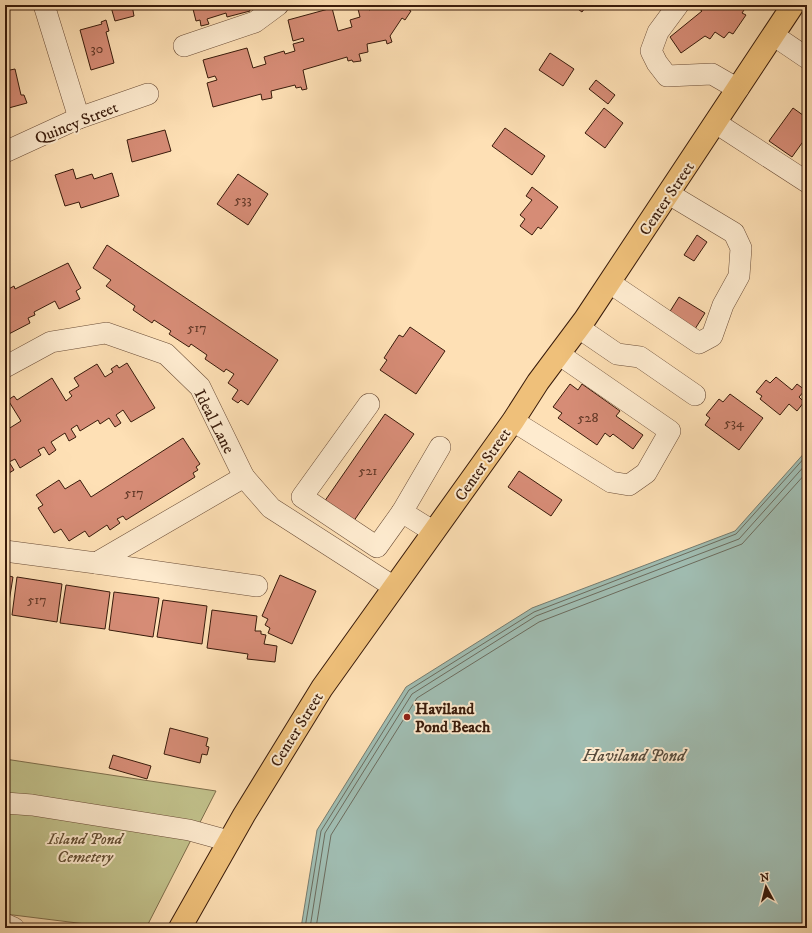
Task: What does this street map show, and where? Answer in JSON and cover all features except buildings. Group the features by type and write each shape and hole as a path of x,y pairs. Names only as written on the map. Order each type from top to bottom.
{"main road":[{"name":"Center Street","path":"180,928 229,841 322,688 513,421 538,382 579,328 793,5"}],"street":[{"path":"44,5 78,118"},
{"path":"184,46 255,22 278,5"},
{"path":"678,5 658,32 652,51 657,63 667,76 712,74 738,90"},
{"path":"773,35 807,58"},
{"name":"Quincy Street","path":"5,152 78,118 148,94"},
{"path":"716,123 807,182"},
{"path":"610,282 699,343 712,336 723,305 739,276 741,248 734,233 669,194"},
{"path":"579,328 617,354 640,357 695,395"},
{"name":"Ideal Lane","path":"5,367 51,342 106,333 166,354 200,388 244,477 271,508 394,587"},
{"path":"513,421 611,482 630,485 646,473 670,431 560,355"},
{"path":"369,404 302,497 377,547 402,512 440,447"},
{"path":"96,563 244,477"},
{"path":"402,512 434,532"},
{"path":"5,551 257,586"},
{"path":"5,803 32,805 190,830 229,841"},
{"path":"5,924 14,928"}],"green space":[{"name":"Island Pond Cemetery","path":"5,759 216,791 146,928 118,928 5,914"}],"water":[{"name":"Haviland Pond","path":"807,450 807,928 301,928 317,830 406,687 532,608 735,531"}],"place":[{"name":"Haviland Pond Beach","path":"407,717"}]}
